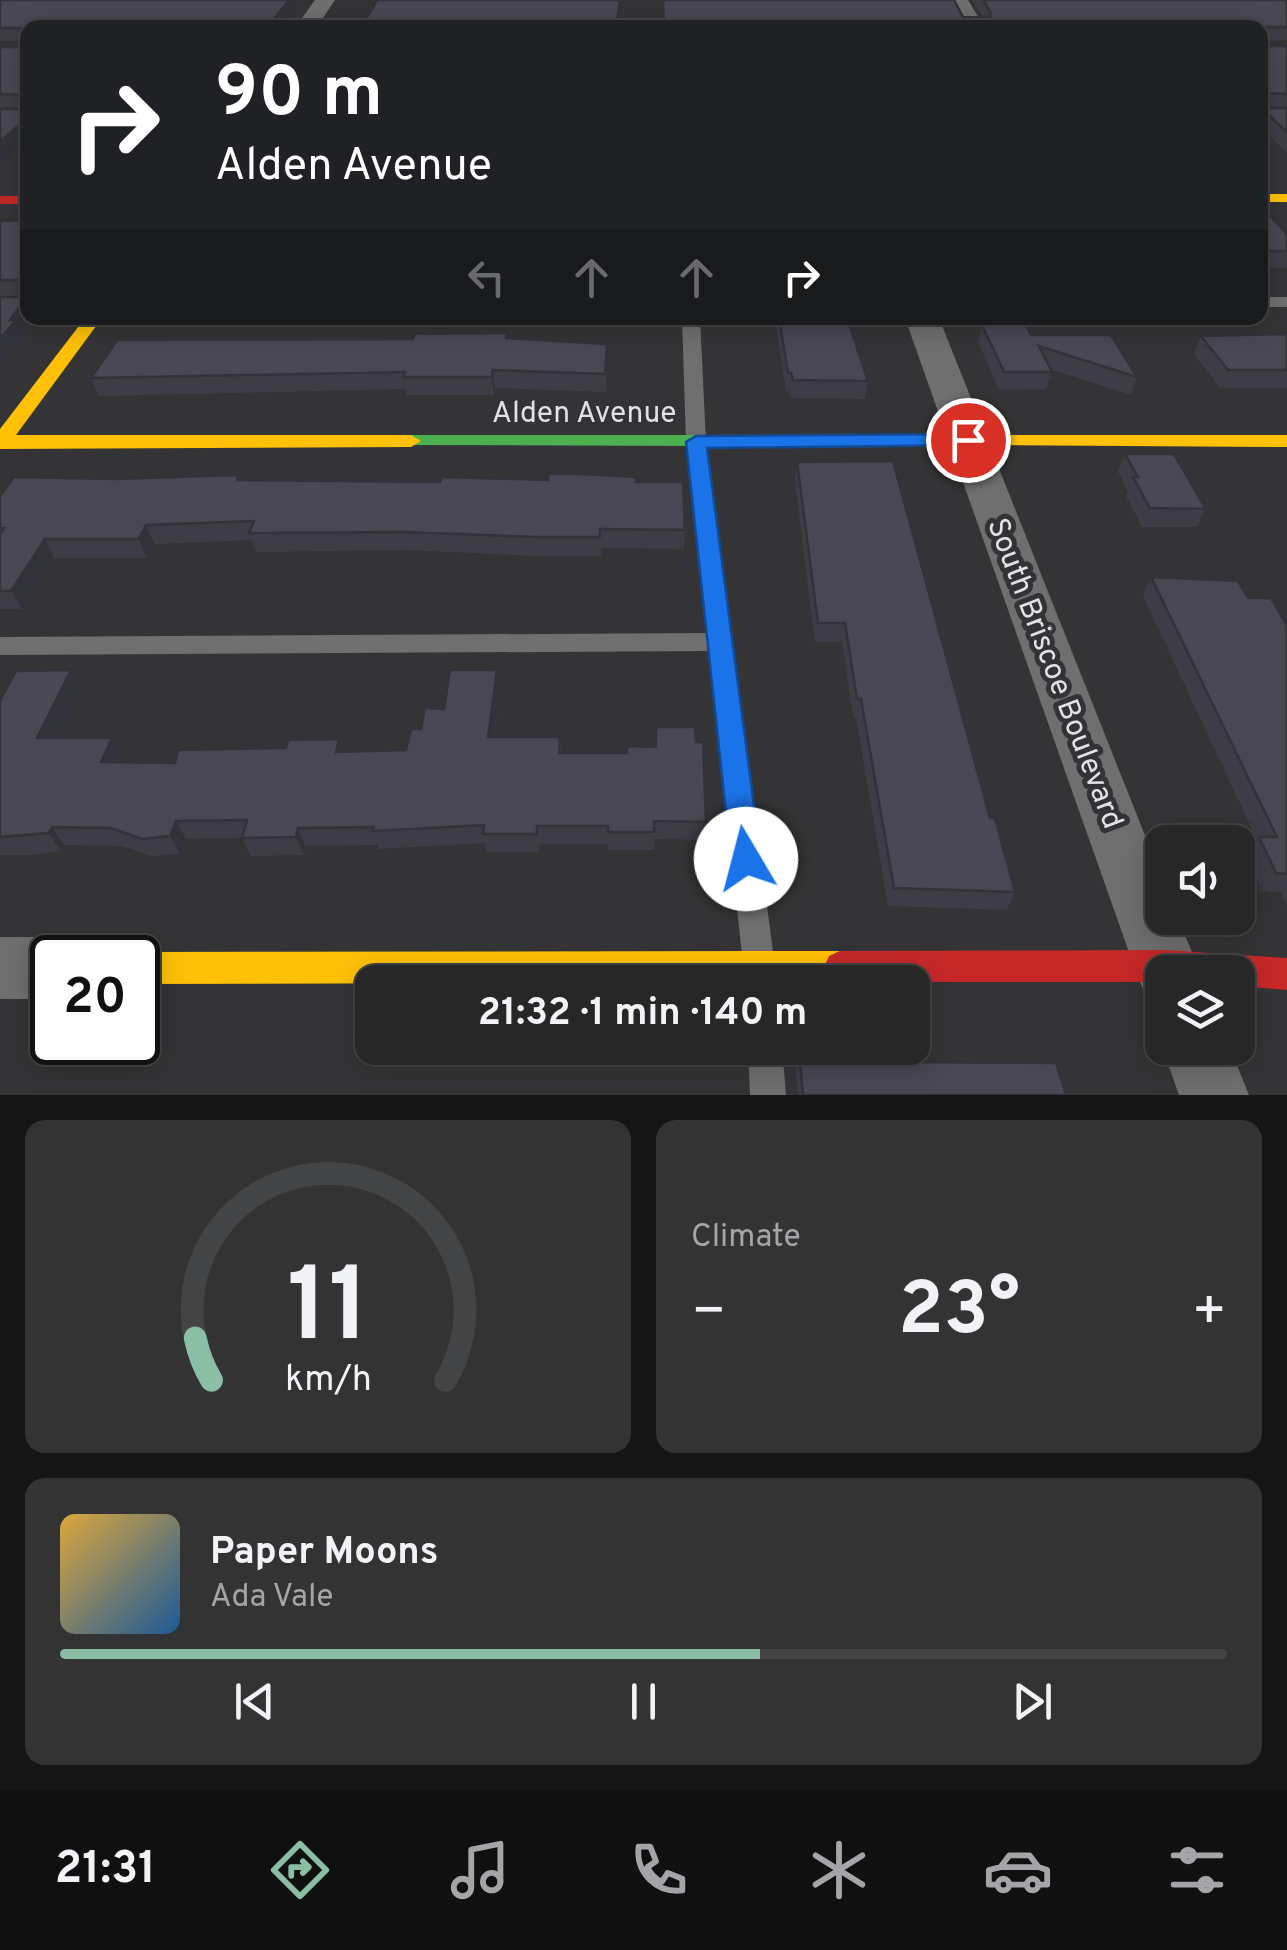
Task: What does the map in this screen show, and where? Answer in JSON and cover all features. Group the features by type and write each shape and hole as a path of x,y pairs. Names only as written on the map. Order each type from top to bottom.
{"street":[{"path":"0,442 88,325"},
{"name":"South Briscoe Boulevard","path":"925,325 1162,955"},
{"name":"Alden Avenue","path":"0,442 1287,441"},
{"path":"0,968 30,968"},
{"path":"160,968 355,970"},
{"path":"930,972 1145,969"},
{"path":"1255,973 1287,974"},
{"path":"1203,1065 1214,1095"}],"lane":[{"path":"691,325 696,442 759,965"},
{"path":"0,646 718,642"},
{"path":"766,1065 768,1095"}],"building":[{"path":"0,0 289,0 273,20 20,20 20,28 0,28"},
{"path":"377,0 620,0 617,20 366,20"},
{"path":"663,0 954,0 963,17 990,18 983,0 1287,0 1287,27 1268,27 1268,20 664,20"},
{"path":"1268,46 1287,46 1287,94 1268,93"},
{"path":"0,47 20,47 20,95 0,94"},
{"path":"1268,108 1287,108 1287,132 1268,114"},
{"path":"0,109 20,109 20,124 0,142"},
{"path":"1268,217 1287,234 1287,251 1268,251"},
{"path":"20,220 20,280 0,280 0,221"},
{"path":"0,297 20,297 20,306 10,320 16,320 0,339"},
{"path":"780,325 849,325 868,381 793,380 788,373"},
{"path":"982,325 1026,325 1031,335 1111,335 1137,377 1039,346 1052,372 1004,372"},
{"path":"507,333 506,338 607,344 605,374 493,370 492,377 403,377 405,372 91,378 117,340 413,339 415,334"},
{"path":"1287,334 1287,370 1228,370 1201,336"},
{"path":"1125,454 1174,454 1206,509 1150,508"},
{"path":"893,461 990,818 995,818 1015,892 894,888 845,623 818,623 797,462"},
{"path":"548,474 683,482 685,530 600,529 600,537 537,537 404,532 249,533 254,521 146,525 138,539 45,539 11,591 0,591 0,535 4,528 0,528 0,496 14,477 239,475 237,480 440,482 442,477 548,480"},
{"path":"1151,577 1238,581 1248,598 1271,598 1287,626 1287,874 1276,873 1259,837 1277,837"},
{"path":"71,670 37,738 112,738 101,762 175,763 178,750 286,748 288,740 339,739 336,752 406,750 411,729 421,729 425,708 444,709 450,670 497,670 488,737 560,737 559,753 627,753 627,746 656,747 656,727 695,727 696,742 703,742 706,822 654,821 654,832 608,832 608,826 537,826 537,834 483,834 484,825 373,831 374,827 298,828 296,837 242,838 247,820 176,821 170,836 142,839 111,828 52,827 49,833 0,837 0,701 16,671"},
{"path":"930,1062 1056,1063 1066,1095 803,1095 800,1065"}],"traffic: fast":[{"path":"411,441 990,441"}],"traffic: slow":[{"path":"1268,198 1287,198"},
{"path":"0,443 88,325"},
{"path":"0,441 411,441"},
{"path":"990,441 1287,441"},
{"path":"160,968 355,968"}],"traffic: jam":[{"path":"0,200 20,200"},
{"path":"930,967 1166,966 1287,974"}],"route":[{"path":"746,859 696,442 968,440"}]}
